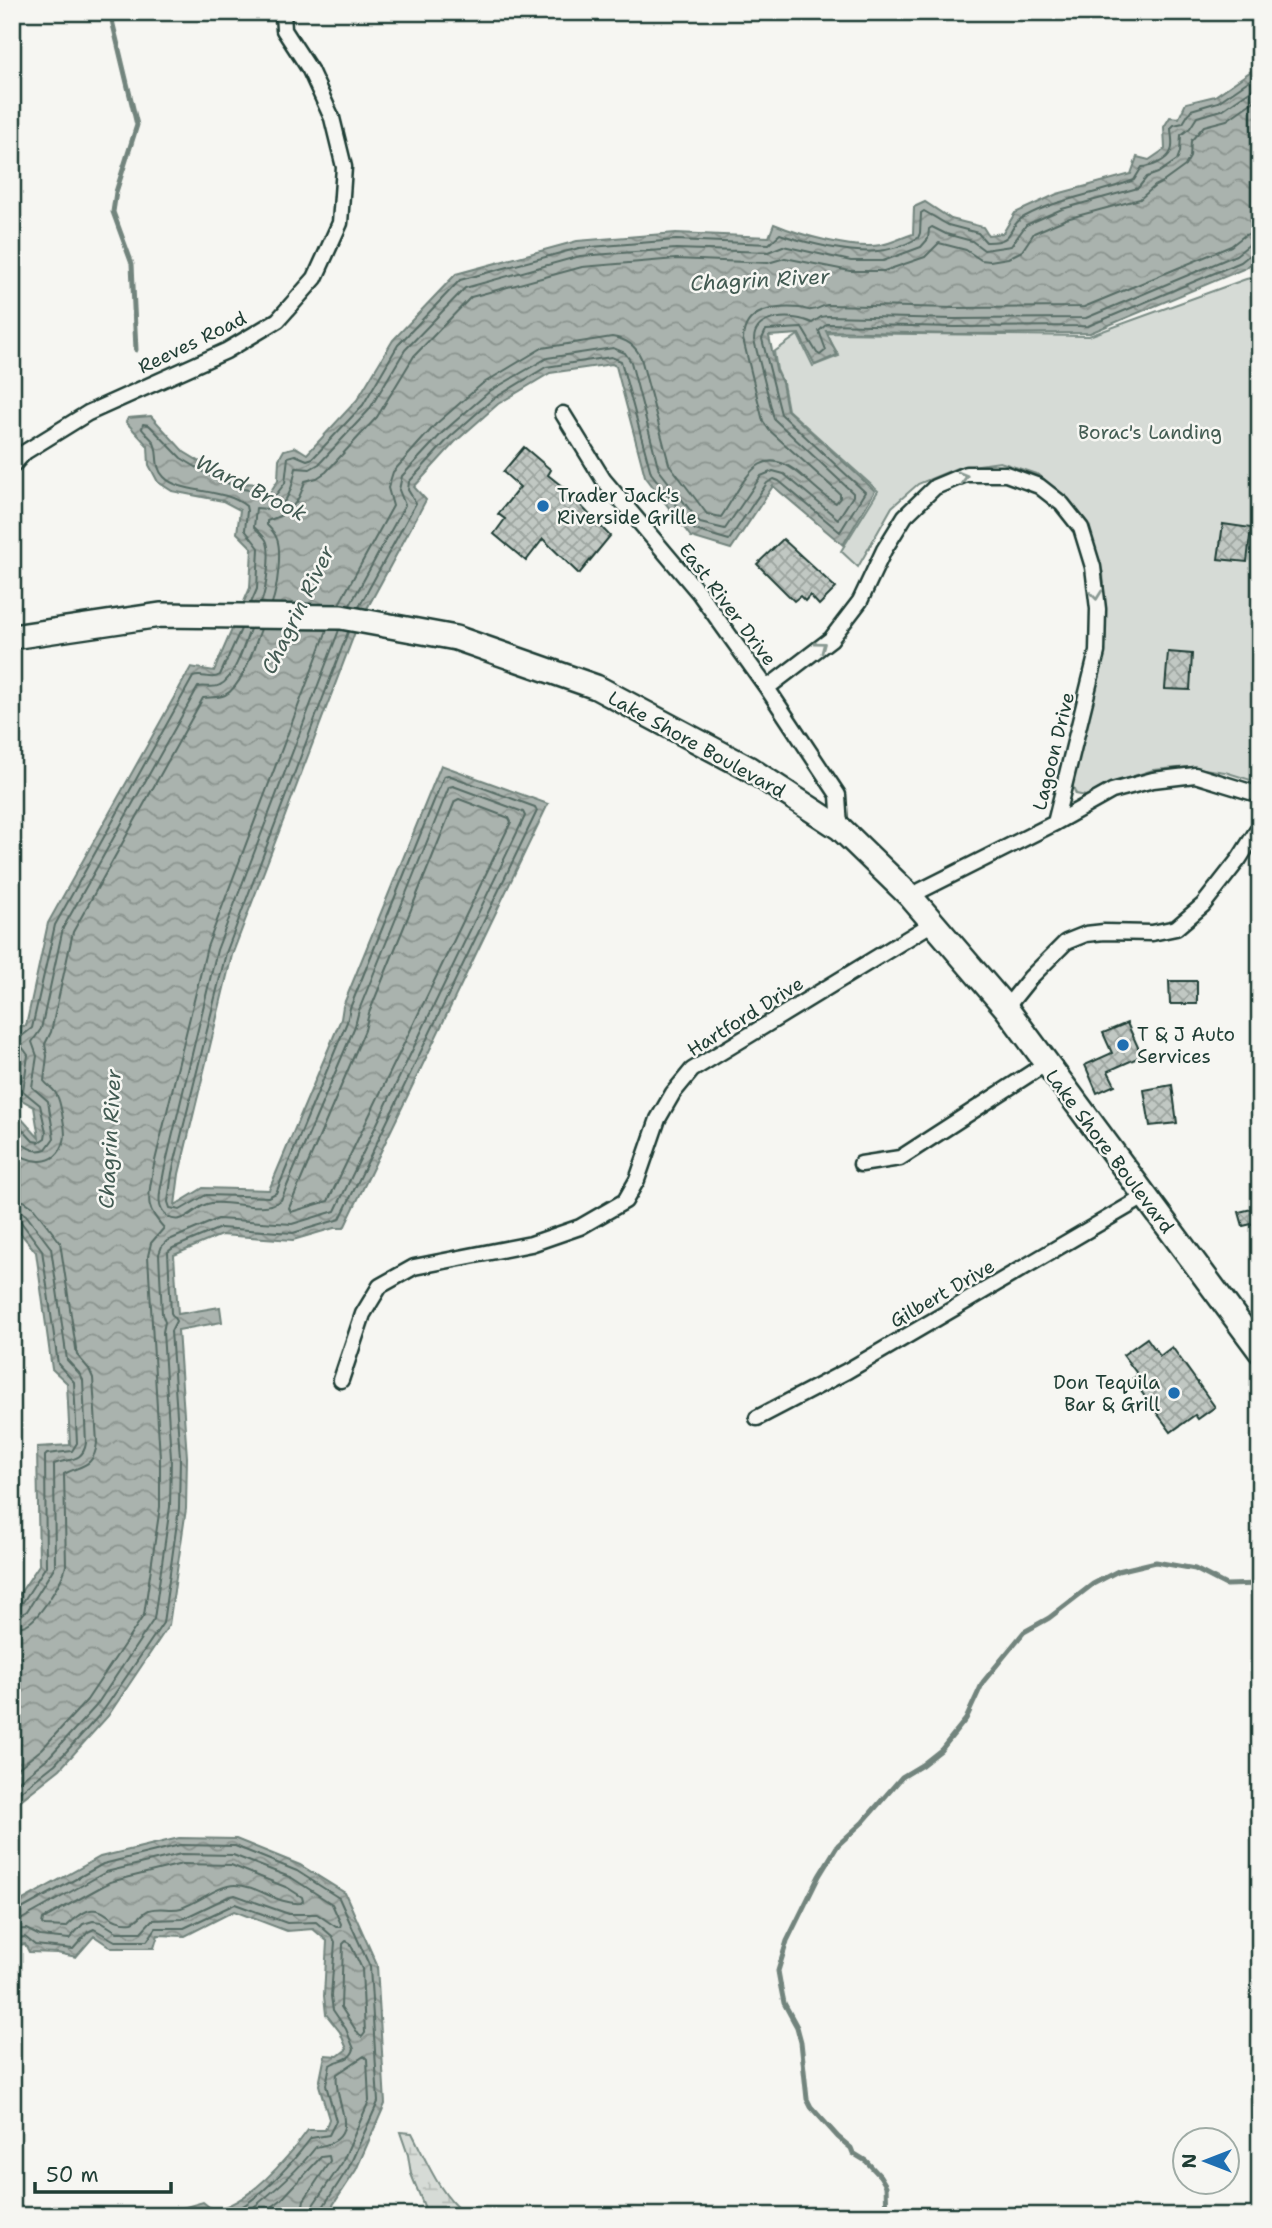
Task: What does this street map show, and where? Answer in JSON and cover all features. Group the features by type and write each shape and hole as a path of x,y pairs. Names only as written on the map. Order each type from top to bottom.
{"main road":[{"name":"Lake Shore Boulevard","path":"12,637 160,615 341,617 456,638 596,687 748,768 840,828 910,896 1006,1008 1260,1351"}],"street":[{"name":"Reeves Road","path":"12,466 25,452 88,413 226,351 278,320 315,278 340,223 344,167 332,118 310,70 284,30 283,12"},
{"name":"East River Drive","path":"563,414 603,479 699,593 767,688 838,795 840,828"},
{"name":"Lagoon Drive","path":"767,688 831,639 860,601 884,550 905,516 935,487 966,474 1006,474 1039,486 1062,504 1081,528 1093,567 1098,609 1097,652 1055,823 910,896"},
{"path":"1055,823 1112,791 1153,780 1195,775 1260,796"},
{"path":"1006,1008 1030,978 1066,942 1086,934 1152,933 1176,928 1203,905 1239,859 1260,826"},
{"name":"Hartford Drive","path":"341,1380 363,1314 380,1286 414,1267 531,1244 580,1227 625,1201 637,1180 657,1119 692,1070 933,923"},
{"path":"861,1164 900,1158 1045,1064"},
{"name":"Gilbert Drive","path":"757,1418 847,1371 1144,1197"}],"green space":[{"name":"Borac's Landing","path":"1260,276 1260,783 1225,772 1189,767 1153,770 1115,782 1086,796 1076,794 1071,782 1106,625 1103,573 1089,531 1062,496 1039,475 1000,462 957,468 918,484 892,507 858,567 841,551 878,491 788,410 774,352 798,335 813,366 839,356 826,333 1089,336"},
{"path":"400,2132 412,2133 442,2189 467,2216 428,2216 411,2174"}],"water":[{"name":"Chagrin River","path":"1260,65 1260,255 1246,268 1090,333 826,331 837,355 815,365 799,334 769,336 787,410 875,491 843,545 773,486 731,549 691,537 645,476 616,366 612,364 550,373 498,404 455,442 414,487 426,500 357,627 232,955 179,1174 175,1205 203,1188 269,1190 341,1019 343,1006 441,765 548,804 344,1228 334,1228 293,1240 221,1235 174,1255 178,1314 220,1307 222,1322 178,1330 187,1457 186,1509 169,1625 108,1716 60,1769 12,1807 12,1605 39,1565 37,1447 70,1445 67,1383 52,1369 36,1252 12,1223 12,1108 39,1138 34,1107 15,1096 21,1055 12,1047 12,1037 18,1025 26,1026 48,923 191,667 214,671 250,588 252,548 237,533 240,510 223,501 172,491 158,482 149,465 148,446 126,422 128,418 151,416 184,452 217,472 246,483 258,484 269,494 278,480 279,459 284,450 296,447 307,454 357,400 393,340 456,274 577,241 676,233 769,237 774,224 812,237 842,243 881,245 913,234 914,207 925,202 951,219 983,227 988,235 1003,233 1015,213 1057,194 1131,174 1137,157 1149,160 1165,149 1164,127 1170,117 1179,118 1186,103 1215,96"},
{"path":"179,1838 236,1839 300,1865 345,1893 377,1965 385,2104 356,2170 324,2216 154,2216 203,2202 213,2210 227,2206 266,2179 308,2130 325,2130 329,2119 319,2085 325,2055 338,2056 347,2049 340,2032 326,2014 324,1996 327,1941 313,1929 287,1931 234,1911 185,1936 158,1935 154,1948 112,1948 94,1936 76,1957 29,1952 25,1944 12,1946 12,1906 100,1857"}],"building":[{"name":"Trader Jack's Riverside Grille","path":"524,447 551,470 548,475 610,536 579,574 543,539 526,561 494,534 505,519 498,514 520,487 503,472"},
{"path":"1223,524 1251,528 1247,562 1218,559"},
{"path":"783,539 836,588 819,605 810,595 805,601 800,596 794,601 757,564"},
{"path":"1168,652 1192,654 1190,690 1165,689"},
{"path":"1169,981 1197,981 1197,1004 1170,1004"},
{"path":"1127,1023 1142,1056 1108,1071 1115,1085 1097,1093 1085,1065 1112,1053 1103,1033"},
{"path":"1172,1085 1177,1123 1150,1126 1144,1090"},
{"path":"1260,1207 1260,1222 1243,1226 1239,1212"},
{"name":"Don Tequila Bar & Grill","path":"1147,1338 1160,1356 1172,1347 1215,1407 1198,1419 1195,1415 1171,1432 1132,1379 1138,1375 1123,1355"}],"waterway":[{"name":"Ward Brook","path":"110,12 137,125 116,192 113,212 132,264 136,350"},
{"path":"887,2216 886,2186 880,2176 866,2161 853,2153 811,2107 807,2099 801,2042 797,2027 784,2003 778,1971 787,1941 819,1876 838,1845 863,1822 902,1777 941,1750 966,1719 983,1682 1024,1632 1049,1618 1093,1584 1118,1571 1156,1562 1195,1569 1226,1585 1260,1584"}],"place":[{"name":"Trader Jack's Riverside Grille","path":"543,506"},
{"name":"T & J Auto Services","path":"1123,1045"},
{"name":"Don Tequila Bar & Grill","path":"1174,1393"}]}
